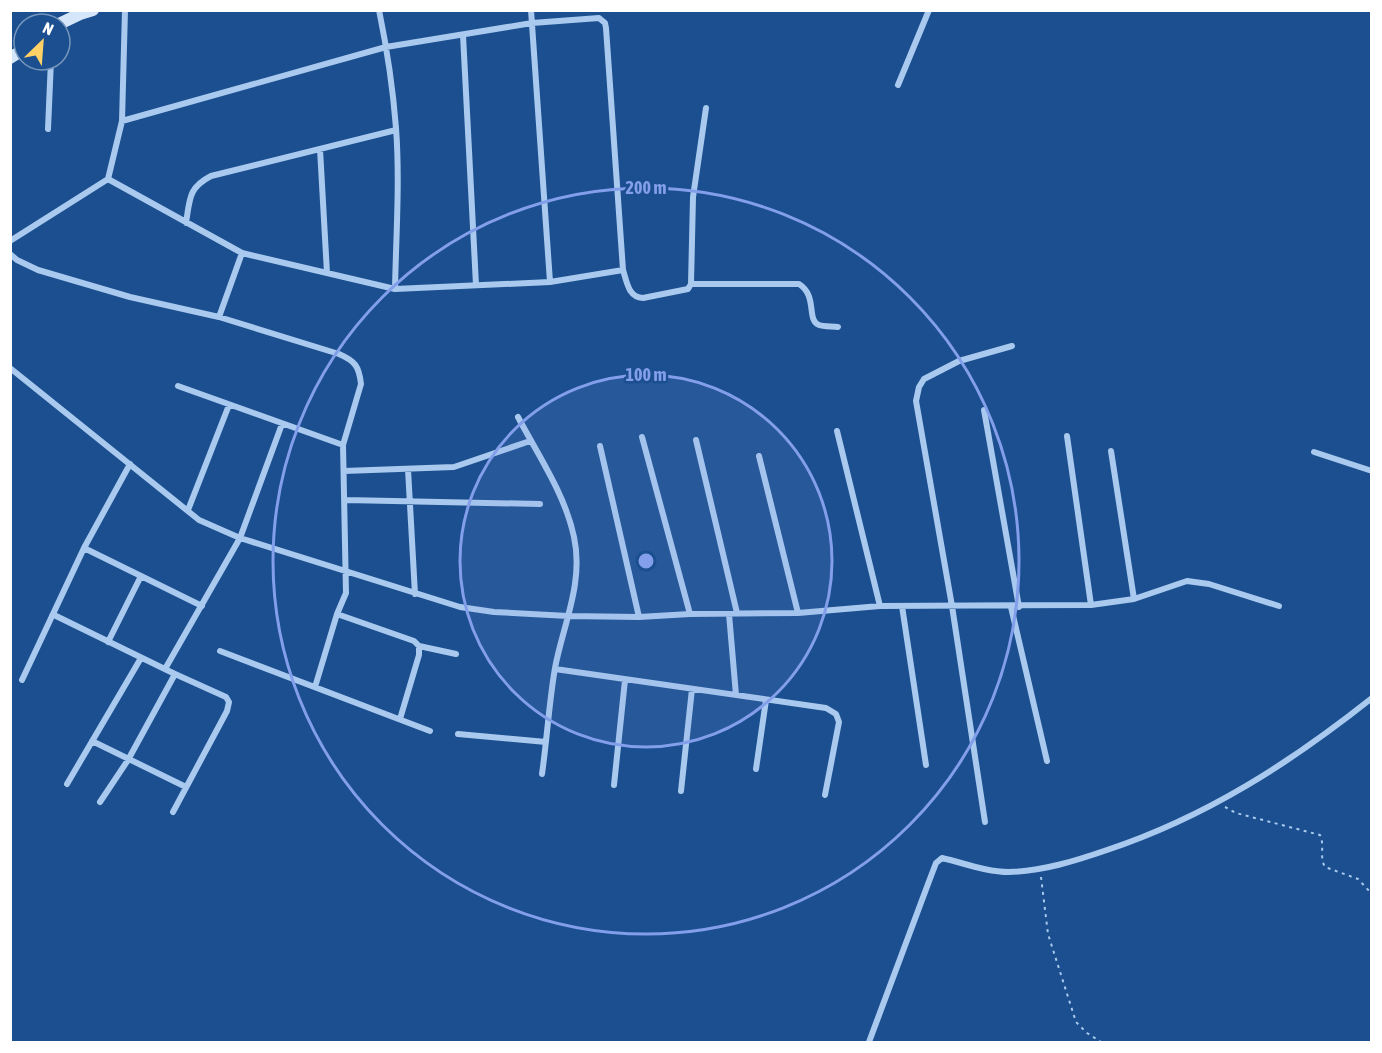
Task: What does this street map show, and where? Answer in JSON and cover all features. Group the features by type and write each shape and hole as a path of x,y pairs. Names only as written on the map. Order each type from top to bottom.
{"main road":[{"path":"72,18 93,10"}],"street":[{"path":"10,241 108,179 122,121 125,10"},
{"path":"379,10 396,130 395,289"},
{"path":"531,10 550,282"},
{"path":"898,85 928,10"},
{"path":"122,121 386,47 532,23 599,18 605,23 623,270 631,293 636,297 688,289 691,284 693,197 706,108"},
{"path":"463,34 476,285"},
{"path":"48,129 50,72"},
{"path":"186,223 190,196 198,182 211,176 396,130"},
{"path":"320,149 327,273"},
{"path":"108,179 242,253 395,289 550,282 623,270"},
{"path":"219,317 242,253"},
{"path":"10,254 17,261 38,270 130,297 219,317 331,351 353,360 360,375 361,384 343,445 346,500 346,593 337,614 315,687"},
{"path":"691,284 799,284 806,288 810,295 814,320 819,325 838,327"},
{"path":"985,822 952,606 916,401 919,387 924,379 959,361 1012,346"},
{"path":"10,368 199,520 240,538 460,607 494,612 639,617 798,613 880,606 1091,605 1134,599 1187,581 1209,584 1279,606"},
{"path":"178,386 343,445"},
{"path":"188,510 229,405"},
{"path":"984,410 1019,607"},
{"path":"518,417 567,513 577,559 575,585 555,669 542,774"},
{"path":"165,669 240,538 282,424"},
{"path":"837,431 880,606"},
{"path":"1067,436 1091,605"},
{"path":"642,437 690,614"},
{"path":"696,440 737,614"},
{"path":"344,471 454,467 530,441"},
{"path":"600,446 639,617"},
{"path":"1111,450 1134,599"},
{"path":"1314,452 1371,471"},
{"path":"759,456 798,613"},
{"path":"22,680 84,548 130,464"},
{"path":"408,469 415,594"},
{"path":"346,500 540,504"},
{"path":"84,548 202,606"},
{"path":"108,642 141,576"},
{"path":"902,606 926,765"},
{"path":"1011,607 1047,761"},
{"path":"337,614 414,641 419,646 456,654"},
{"path":"729,614 736,696"},
{"path":"52,616 223,694 229,702 227,711 172,812"},
{"path":"400,719 419,655 419,646"},
{"path":"219,651 430,731"},
{"path":"67,784 141,658"},
{"path":"555,669 826,708 836,714 839,722 825,795"},
{"path":"100,802 128,760 175,674"},
{"path":"614,784 625,680"},
{"path":"681,791 692,689"},
{"path":"869,1042 936,863 942,858 976,868 1008,872 1066,864 1150,836 1254,783 1334,729 1371,698"},
{"path":"756,768 766,700"},
{"path":"458,734 546,742"},
{"path":"92,741 186,787"}],"path":[{"path":"1220,801 1236,813 1320,835 1323,844 1322,864 1324,867 1358,879 1371,894"},
{"path":"1040,868 1048,934 1077,1022 1087,1033 1101,1042"}]}
